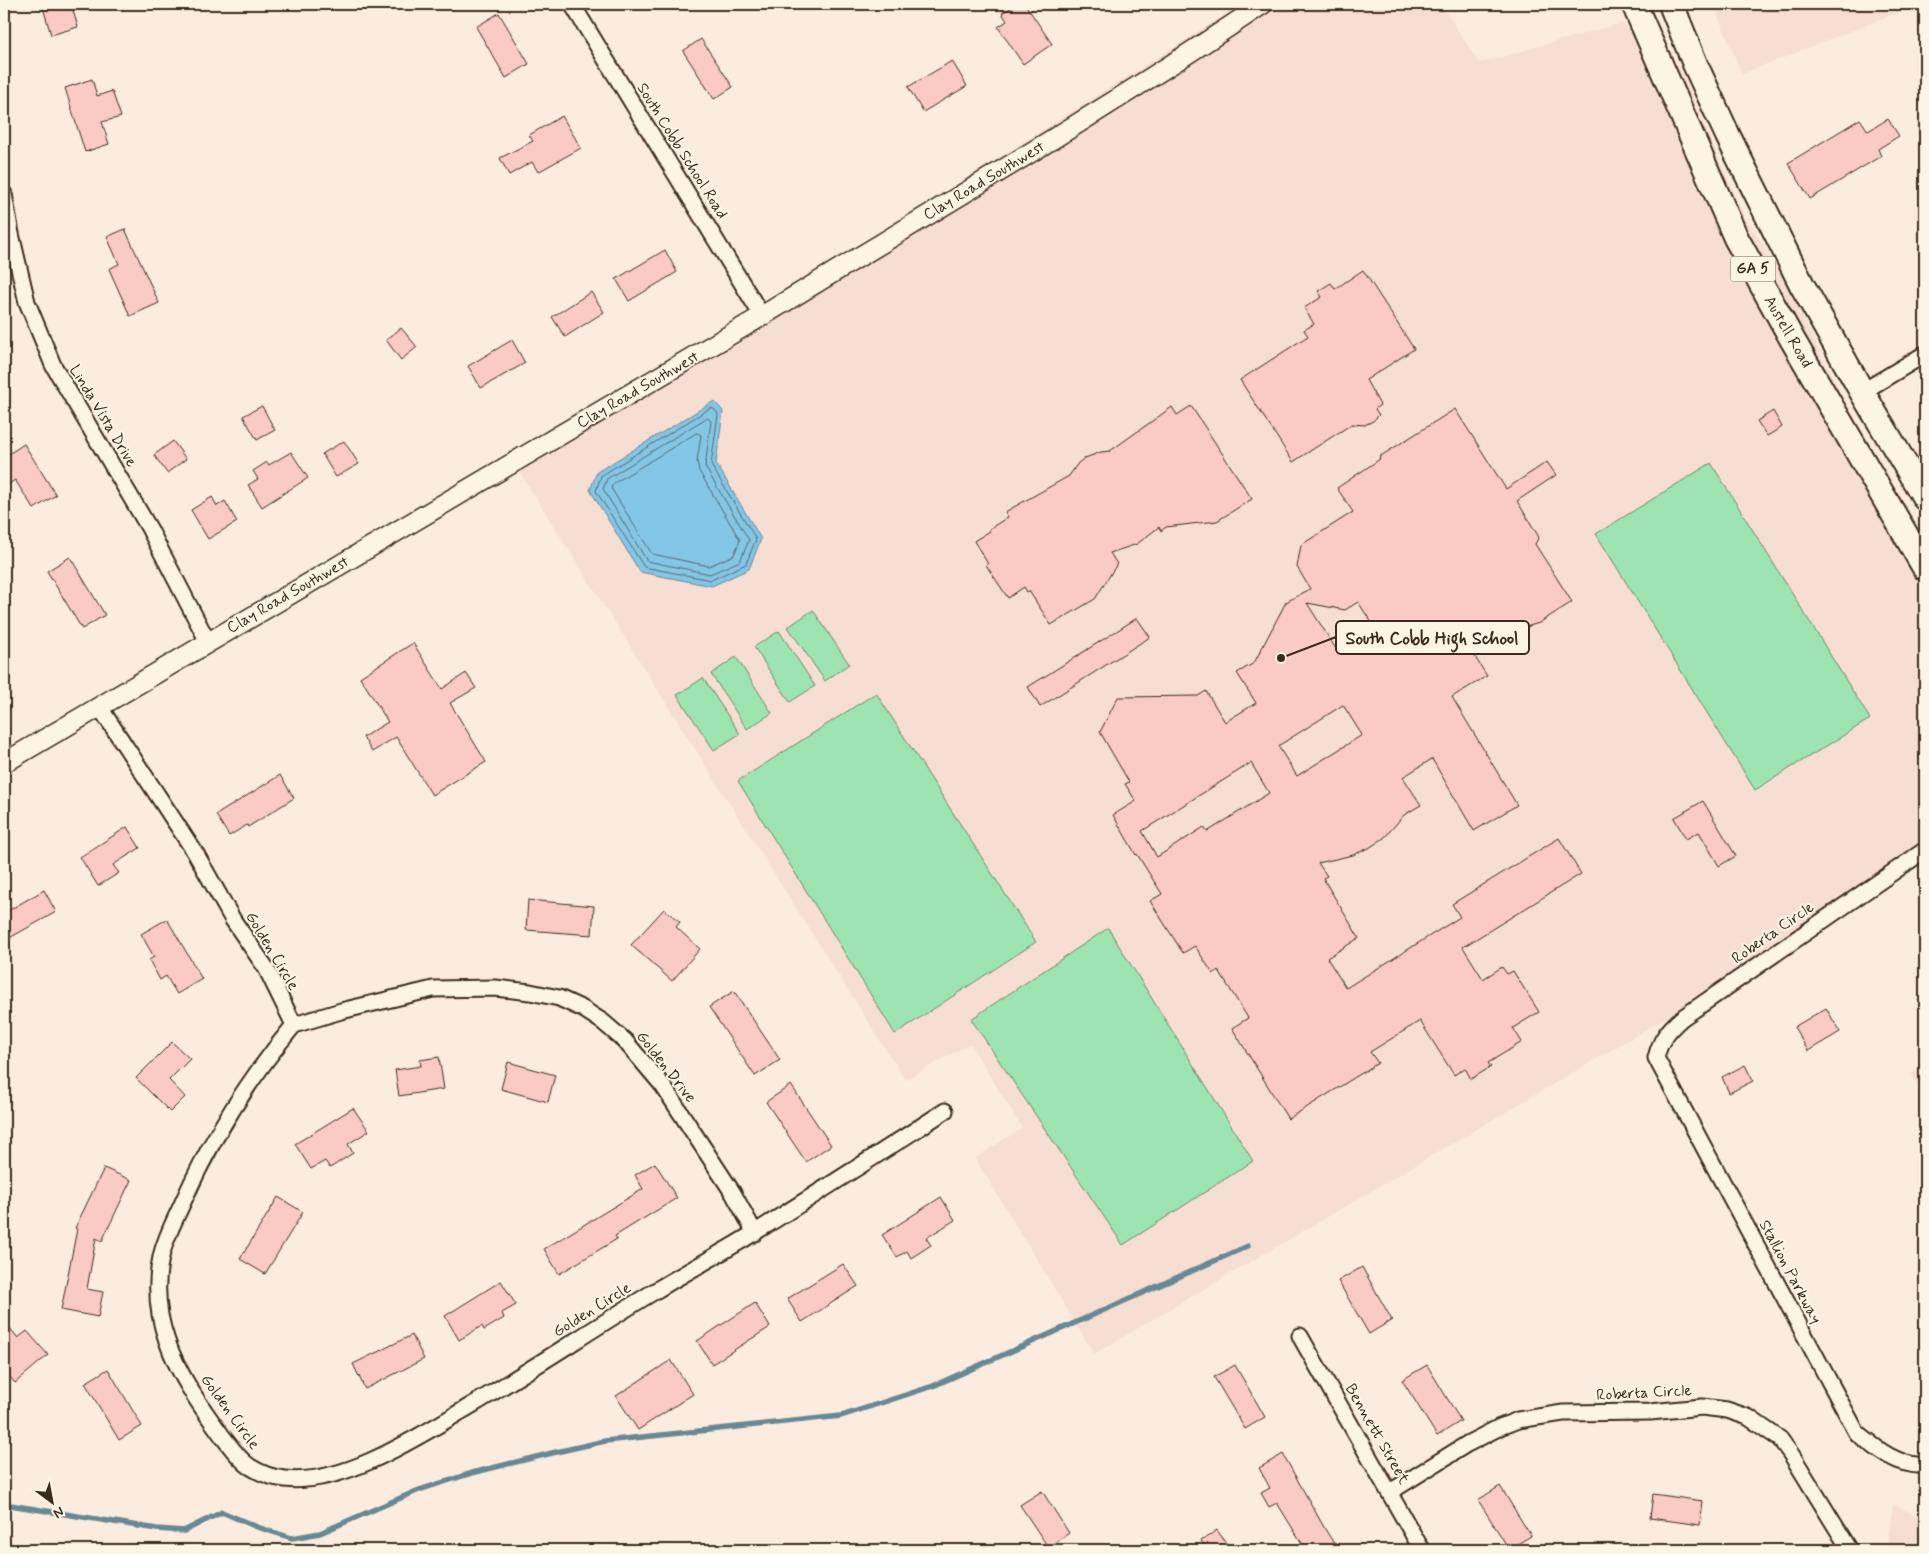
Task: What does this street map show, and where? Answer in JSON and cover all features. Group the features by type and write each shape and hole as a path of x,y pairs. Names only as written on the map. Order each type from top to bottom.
{"main road":[{"name":"Austell Road","path":"1634,4 1736,238 1925,568"},
{"name":"GA 5","path":"1671,4 1695,64 1802,285 1862,392 1925,498"}],"street":[{"name":"South Cobb School Road","path":"572,4 762,316"},
{"name":"Clay Road Southwest","path":"4,763 762,316 882,242 1008,168 1264,4"},
{"name":"Linda Vista Drive","path":"4,194 11,234 28,302 53,365 149,528 208,642"},
{"path":"1862,392 1925,354"},
{"name":"Golden Circle","path":"99,706 196,854 233,920 266,968 294,1025 268,1056 240,1097 194,1177 168,1234 161,1258 157,1303 160,1321 169,1346 201,1406 246,1464 266,1475 295,1479 324,1476 375,1458 409,1442 519,1377 657,1290 755,1233 945,1112"},
{"name":"Roberta Circle","path":"1656,1058 1665,1034 1682,1018 1925,850"},
{"name":"Golden Drive","path":"294,1025 341,1011 433,989 495,988 559,998 583,1009 603,1022 625,1042 663,1086 732,1193 755,1233"},
{"name":"Stallion Parkway","path":"1656,1058 1857,1433 1884,1455 1916,1466 1925,1465"},
{"name":"Bennett Street","path":"1300,1336 1422,1550"},
{"name":"Roberta Circle","path":"1390,1492 1467,1444 1518,1420 1564,1413 1650,1412 1702,1407 1727,1410 1748,1417 1780,1439 1850,1550"}],"shaded area":[{"path":"1242,4 1441,4 1479,63 1622,23 1680,68 1742,212 1781,274 1925,561 1925,855 1862,899 1627,1041 1094,1354 975,1158 1022,1128 970,1044 905,1080 508,454 746,317"},
{"path":"1713,4 1920,4 1742,74"},
{"path":"1925,1066 1925,1097 1911,1073"},
{"path":"1893,1504 1925,1520 1925,1550 1891,1550 1887,1544"}],"green space":[{"path":"1711,463 1870,719 1755,790 1596,534"},
{"path":"813,610 849,664 825,681 788,627"},
{"path":"779,631 815,686 790,702 754,647"},
{"path":"736,657 772,713 747,729 711,674"},
{"path":"703,678 740,734 714,750 677,695"},
{"path":"876,693 1036,942 895,1034 738,781"},
{"path":"1108,928 1253,1161 1123,1245 971,1019"}],"water":[{"path":"714,401 723,411 716,463 761,539 749,569 712,586 640,572 590,490 597,472"}],"building":[{"path":"42,4 71,4 78,27 51,35"},
{"path":"1017,4 1025,4 1052,44 1023,64 998,27 1007,21 1002,13"},
{"path":"499,13 529,64 506,78 476,27"},
{"path":"701,39 733,87 714,99 683,51"},
{"path":"952,61 967,86 923,112 908,87"},
{"path":"92,79 97,96 112,91 121,117 102,122 109,144 85,152 65,88"},
{"path":"562,116 581,148 538,172 532,162 509,175 500,158 533,141 529,135"},
{"path":"1860,119 1868,131 1888,119 1899,136 1878,149 1881,156 1810,199 1788,163"},
{"path":"125,229 159,303 130,316 109,269 119,264 107,237"},
{"path":"665,250 677,272 629,301 616,279"},
{"path":"1363,270 1414,349 1366,380 1380,405 1375,409 1379,415 1373,421 1365,425 1352,424 1293,462 1240,380 1308,336 1304,330 1314,324 1304,308 1322,297 1318,291 1331,283 1335,289"},
{"path":"591,292 604,312 565,337 552,317"},
{"path":"401,328 417,347 401,360 386,340"},
{"path":"512,340 525,363 481,388 468,366"},
{"path":"262,406 275,430 257,440 243,416"},
{"path":"1191,406 1252,499 1217,521 1166,527 1161,531 1159,527 1137,544 1110,553 1117,564 1095,599 1051,625 1029,591 1027,592 1024,587 1008,598 986,565 988,564 974,541 1008,517 1005,512 1069,476 1078,463 1085,458 1110,451 1172,407 1177,415"},
{"path":"1455,409 1506,489 1547,462 1556,475 1517,501 1539,537 1535,544 1572,602 1539,623 1526,627 1475,657 1487,676 1452,697 1517,805 1474,831 1432,759 1403,777 1421,805 1404,815 1384,838 1369,848 1353,855 1318,863 1327,876 1323,878 1359,938 1327,958 1346,988 1460,917 1452,904 1559,838 1581,874 1463,947 1483,979 1502,967 1507,974 1513,971 1539,1012 1513,1028 1522,1042 1488,1063 1491,1067 1471,1079 1465,1068 1454,1075 1420,1021 1370,1052 1378,1063 1288,1119 1232,1028 1248,1018 1218,970 1213,974 1195,946 1183,953 1150,901 1162,894 1136,855 1113,815 1136,801 1125,784 1129,782 1100,732 1118,697 1198,696 1206,691 1225,722 1256,703 1237,673 1254,663 1286,602 1310,589 1297,567 1301,545 1353,512 1337,488 1380,459 1379,457","holes":["1358,602 1376,629 1338,652 1307,603 1345,610","1343,705 1362,735 1297,776 1278,746","1251,763 1269,793 1207,832 1204,827 1157,857 1142,831"]},
{"path":"1773,411 1782,427 1767,436 1757,421"},
{"path":"173,441 186,459 167,473 154,455"},
{"path":"344,441 359,464 336,477 322,454"},
{"path":"24,444 56,495 34,509 15,480 4,487 4,457"},
{"path":"291,452 308,478 262,507 248,485 258,479 253,471 267,462 269,465"},
{"path":"212,497 217,506 225,501 237,522 208,539 191,510"},
{"path":"70,557 105,615 82,629 47,571"},
{"path":"1137,618 1150,637 1040,707 1028,687"},
{"path":"413,643 442,689 466,673 476,688 450,703 486,762 432,795 396,737 372,752 363,737 388,722 360,677"},
{"path":"280,775 294,798 248,827 247,825 229,836 216,815"},
{"path":"1703,801 1736,856 1719,866 1699,832 1686,839 1674,818"},
{"path":"127,827 140,848 113,865 119,873 98,886 80,857"},
{"path":"44,890 56,912 4,941 4,913"},
{"path":"528,900 594,906 592,935 526,930"},
{"path":"664,909 680,922 676,927 700,949 672,981 631,945"},
{"path":"167,919 202,979 177,994 166,976 160,980 149,960 154,957 141,934"},
{"path":"734,991 780,1060 755,1076 709,1007"},
{"path":"1826,1008 1840,1032 1808,1051 1794,1027"},
{"path":"172,1042 190,1059 169,1080 185,1097 170,1112 136,1078"},
{"path":"439,1057 444,1089 399,1096 395,1070 421,1066 420,1060"},
{"path":"508,1062 555,1075 548,1102 501,1089"},
{"path":"1745,1065 1753,1081 1729,1093 1722,1077"},
{"path":"791,1085 831,1145 806,1162 766,1102"},
{"path":"353,1108 369,1131 348,1144 353,1153 330,1168 325,1161 311,1169 295,1144"},
{"path":"655,1163 677,1198 615,1236 617,1239 559,1274 544,1249 643,1189 635,1175"},
{"path":"104,1168 131,1180 102,1241 96,1238 87,1289 103,1292 98,1317 61,1310 77,1229 75,1228"},
{"path":"278,1197 303,1212 265,1274 240,1259"},
{"path":"941,1197 955,1220 926,1238 931,1245 911,1258 907,1251 897,1257 882,1235"},
{"path":"843,1264 858,1286 802,1322 787,1299"},
{"path":"1362,1267 1392,1320 1369,1334 1338,1281"},
{"path":"501,1281 516,1305 502,1313 504,1318 484,1330 482,1326 459,1340 445,1316"},
{"path":"755,1303 770,1327 712,1364 697,1341"},
{"path":"4,1321 18,1338 27,1331 48,1355 15,1383 4,1370"},
{"path":"412,1335 424,1359 365,1389 353,1364"},
{"path":"671,1360 693,1394 638,1430 616,1396"},
{"path":"1235,1365 1265,1417 1245,1429 1214,1377"},
{"path":"1427,1365 1461,1421 1437,1436 1402,1380"},
{"path":"108,1369 142,1426 119,1440 85,1383"},
{"path":"1283,1454 1338,1550 1306,1550 1277,1503 1269,1507 1261,1493 1270,1488 1259,1468"},
{"path":"1500,1486 1531,1536 1509,1549 1478,1500"},
{"path":"1042,1491 1069,1533 1048,1547 1020,1505"},
{"path":"1653,1494 1703,1501 1700,1525 1650,1518"},
{"path":"1217,1530 1231,1550 1208,1550 1201,1541"}],"waterway":[{"path":"4,1504 157,1529 184,1531 222,1512 257,1527 292,1538 320,1533 419,1490 472,1473 605,1441 841,1416 933,1386 1248,1246"}],"place":[{"name":"South Cobb High School","path":"1281,658"}]}
